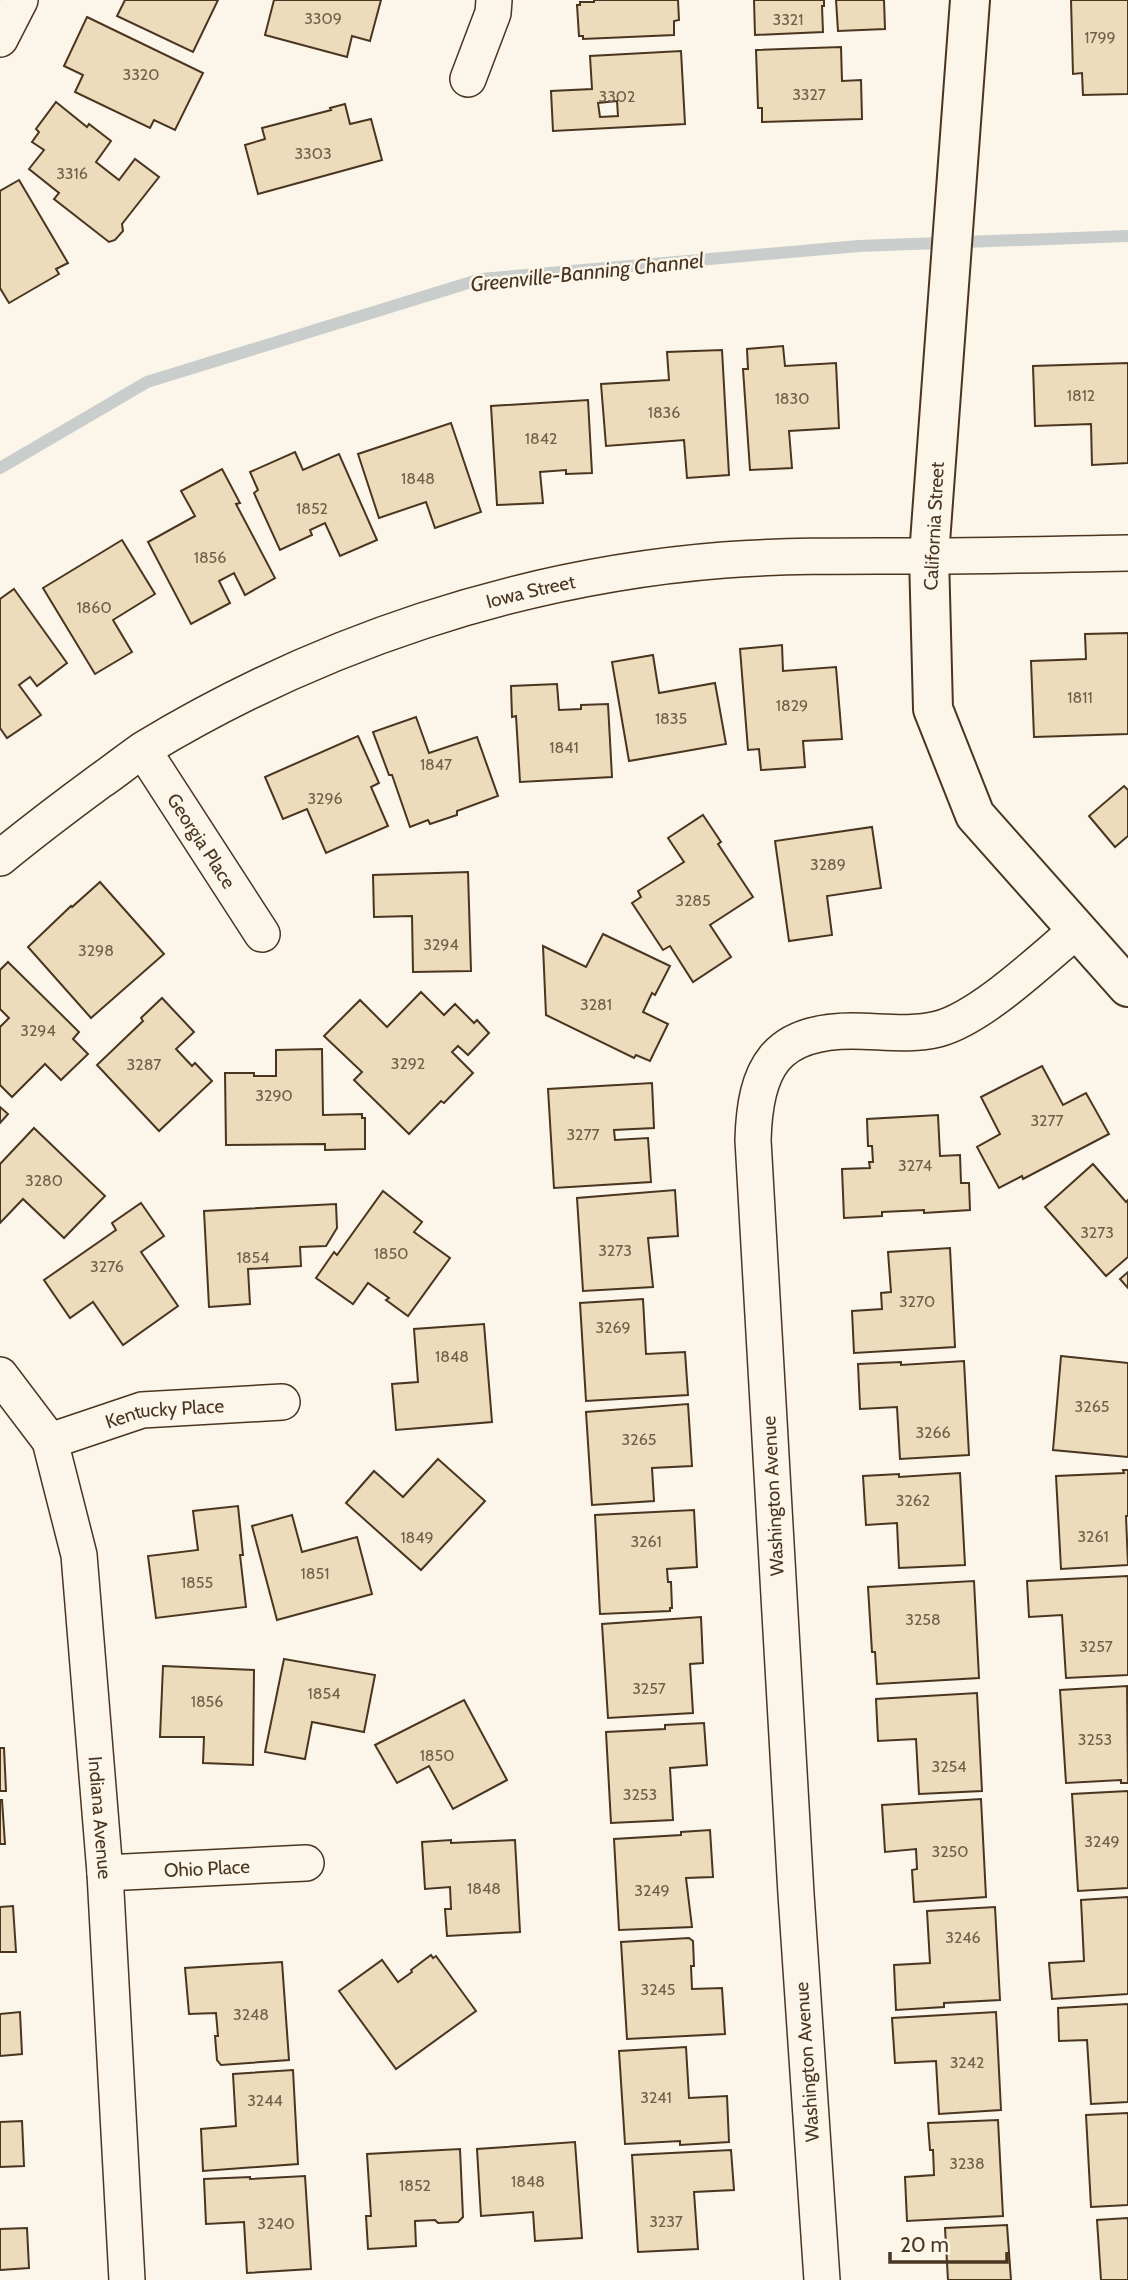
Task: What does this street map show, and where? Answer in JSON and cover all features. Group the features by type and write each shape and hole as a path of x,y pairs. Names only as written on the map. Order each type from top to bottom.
{"street":[{"path":"0,39 20,0"},
{"path":"468,79 493,13 494,0"},
{"name":"California Street","path":"970,0 929,556 933,709 975,815 1128,987"},
{"name":"Iowa Street","path":"0,858 44,822 143,750 238,698 288,673 398,629 464,608 531,591 661,568 724,561 847,555 1128,553"},
{"name":"Georgia Place","path":"143,750 262,934"},
{"name":"Washington Avenue","path":"822,2280 794,1866 754,1153 757,1095 763,1075 775,1056 791,1044 811,1035 832,1032 898,1033 939,1029 992,1000 1077,930"},
{"name":"Indiana Avenue","path":"0,1374 50,1441 79,1555 105,1873 127,2280"},
{"name":"Kentucky Place","path":"50,1441 142,1410 282,1402"},
{"name":"Ohio Place","path":"105,1873 306,1863"}],"building":[{"path":"125,0 218,0 193,52 117,16"},
{"path":"274,0 381,0 370,41 352,36 347,57 265,35"},
{"path":"594,0 678,0 679,20 674,21 674,35 583,39 583,36 579,36 577,5"},
{"path":"754,0 824,0 823,32 755,35"},
{"path":"836,0 884,0 885,29 838,31"},
{"path":"1071,0 1128,0 1128,94 1083,95 1082,73 1073,74"},
{"path":"87,17 203,73 175,130 154,120 150,128 75,92 83,75 64,66"},
{"path":"841,47 842,81 861,80 862,119 762,122 762,108 758,108 756,50"},
{"path":"681,51 685,124 553,131 551,91 592,89 590,56","holes":["617,101 618,116 600,117 598,103"]},
{"path":"56,102 87,127 89,124 111,141 96,162 119,180 135,159 159,177 122,224 123,231 115,240 109,242 54,199 59,193 29,169 44,150 32,142 39,132 36,129"},
{"path":"345,104 350,124 371,119 382,160 258,194 245,145 265,139 262,128"},
{"path":"19,180 68,263 56,269 59,274 9,303 0,288 0,191"},
{"path":"783,346 785,366 836,363 839,428 789,431 792,468 750,470 743,369 748,369 747,349"},
{"path":"722,350 729,475 687,478 684,440 606,446 601,384 669,380 667,352"},
{"path":"1128,363 1128,463 1092,465 1091,424 1035,426 1033,366"},
{"path":"588,400 592,473 566,474 566,470 540,472 543,503 497,505 491,406"},
{"path":"451,423 481,512 435,528 426,502 379,518 358,454"},
{"path":"295,452 303,470 339,454 377,540 340,556 325,523 310,530 312,535 280,550 254,493 258,490 250,472"},
{"path":"222,469 240,503 236,504 275,578 245,595 234,573 219,581 230,603 191,624 148,542 195,516 181,491"},
{"path":"122,540 155,594 113,620 132,652 95,674 43,588"},
{"path":"14,589 67,663 37,686 30,677 19,685 41,715 7,738 0,728 0,599"},
{"path":"1128,633 1128,734 1034,737 1031,661 1086,659 1085,634"},
{"path":"782,645 783,671 836,667 842,739 803,741 805,767 761,770 759,749 748,750 740,649"},
{"path":"653,655 659,693 715,683 726,744 629,761 612,662"},
{"path":"557,684 559,710 581,709 581,705 608,704 612,777 520,782 516,716 512,717 511,686"},
{"path":"416,717 429,753 477,737 498,796 457,811 457,815 430,824 428,820 410,827 373,732"},
{"path":"358,736 379,783 371,787 388,826 326,853 307,809 283,819 265,777"},
{"path":"1124,786 1128,790 1128,836 1115,847 1089,816"},
{"path":"703,815 721,842 718,844 753,897 710,925 731,957 693,982 670,946 663,950 632,903 641,897 638,891 684,862 668,838"},
{"path":"872,827 881,888 827,896 832,935 789,941 775,841"},
{"path":"468,872 471,971 413,972 412,916 374,917 373,875"},
{"path":"100,882 164,954 91,1018 28,947"},
{"path":"603,934 670,966 643,1012 668,1024 650,1061 636,1055 634,1058 546,1015 543,946 586,967"},
{"path":"8,962 79,1032 73,1039 88,1054 61,1080 45,1064 12,1097 0,1085 0,1027 9,1018 0,1009 0,970"},
{"path":"421,992 444,1015 455,1004 474,1023 477,1020 489,1033 468,1055 458,1046 452,1052 473,1073 409,1134 354,1080 362,1072 324,1036 360,1000 387,1027"},
{"path":"162,998 194,1032 176,1049 192,1066 195,1063 212,1081 159,1131 97,1065 143,1021 141,1018"},
{"path":"322,1049 323,1115 362,1114 362,1118 365,1118 365,1149 325,1150 325,1144 226,1145 225,1073 276,1076 276,1050"},
{"path":"1042,1066 1063,1105 1086,1093 1109,1134 1023,1179 1022,1176 999,1188 977,1147 1000,1134 981,1097"},
{"path":"652,1083 654,1128 614,1130 615,1140 648,1138 651,1182 554,1188 548,1089"},
{"path":"0,1107 8,1114 0,1123"},
{"path":"938,1115 940,1156 960,1155 961,1183 969,1183 970,1210 882,1212 882,1216 844,1218 842,1169 870,1168 869,1162 873,1162 872,1146 868,1146 867,1119"},
{"path":"34,1128 105,1196 64,1238 23,1199 0,1223 0,1164"},
{"path":"1093,1164 1126,1202 1128,1200 1128,1257 1106,1276 1045,1207"},
{"path":"675,1190 678,1236 648,1238 653,1287 583,1291 577,1198"},
{"path":"383,1191 422,1222 414,1232 450,1258 408,1316 368,1283 353,1304 316,1278 334,1252 337,1255"},
{"path":"141,1203 164,1236 141,1252 178,1306 123,1345 93,1302 70,1318 44,1280 116,1230 112,1223"},
{"path":"336,1204 337,1228 326,1246 300,1247 301,1266 248,1269 250,1304 209,1307 204,1211"},
{"path":"950,1248 955,1347 854,1353 852,1311 882,1309 881,1293 891,1292 888,1252"},
{"path":"1128,1272 1128,1288 1120,1279"},
{"path":"643,1299 646,1354 685,1352 688,1395 586,1401 580,1303"},
{"path":"484,1324 492,1422 396,1430 392,1384 418,1382 414,1329"},
{"path":"1061,1356 1128,1363 1128,1457 1053,1450"},
{"path":"964,1361 969,1455 900,1459 897,1407 860,1409 858,1364 901,1362 901,1365"},
{"path":"688,1404 692,1466 652,1468 654,1501 592,1505 586,1412"},
{"path":"438,1459 485,1501 421,1570 346,1503 374,1471 403,1497"},
{"path":"1123,1470 1128,1470 1128,1565 1061,1569 1056,1476 1124,1473"},
{"path":"960,1473 965,1565 899,1568 897,1523 866,1525 863,1476 899,1474 899,1477"},
{"path":"238,1506 246,1607 156,1618 148,1556 198,1550 193,1511"},
{"path":"694,1510 697,1567 667,1569 668,1582 671,1582 670,1611 600,1614 595,1515"},
{"path":"292,1515 302,1552 357,1537 372,1594 277,1620 252,1526"},
{"path":"1128,1576 1128,1675 1066,1678 1062,1615 1029,1617 1027,1581"},
{"path":"974,1581 979,1678 877,1684 868,1587"},
{"path":"701,1617 703,1663 690,1664 693,1713 608,1718 602,1624"},
{"path":"284,1659 375,1675 364,1732 312,1722 305,1759 265,1752"},
{"path":"163,1666 254,1670 253,1765 203,1763 204,1737 160,1737"},
{"path":"1127,1686 1128,1783 1121,1783 1121,1780 1066,1783 1060,1690"},
{"path":"977,1693 982,1791 919,1794 916,1739 878,1741 876,1699"},
{"path":"464,1700 507,1780 453,1809 429,1766 397,1783 375,1745"},
{"path":"704,1723 707,1765 670,1768 673,1820 611,1823 606,1732 665,1729 665,1725"},
{"path":"0,1748 4,1748 6,1791 0,1791"},
{"path":"1128,1791 1128,1888 1078,1891 1072,1794"},
{"path":"981,1799 986,1897 914,1902 912,1870 917,1869 916,1849 885,1852 882,1805"},
{"path":"2,1800 5,1844 0,1844"},
{"path":"710,1830 713,1877 686,1878 692,1927 619,1930 614,1839 681,1835 681,1832"},
{"path":"451,1840 451,1843 515,1840 520,1932 447,1936 445,1909 451,1909 450,1887 425,1889 422,1842"},
{"path":"1128,1897 1128,1994 1052,1999 1049,1963 1084,1961 1081,1900"},
{"path":"13,1906 16,1952 0,1952 0,1907"},
{"path":"995,1907 1000,2000 944,2003 944,2007 896,2010 894,1965 930,1963 927,1911"},
{"path":"689,1938 693,1941 692,1989 722,1988 725,2034 627,2039 621,1942"},
{"path":"431,1955 433,1958 436,1956 476,2011 396,2069 339,1991 382,1960 398,1982"},
{"path":"282,1962 289,2060 221,2065 217,2060 216,2013 189,2014 185,1968"},
{"path":"1128,2004 1128,2102 1091,2104 1087,2040 1059,2041 1058,2008"},
{"path":"20,2012 22,2054 0,2056 0,2014"},
{"path":"996,2012 1001,2110 939,2114 936,2061 895,2063 892,2018"},
{"path":"686,2047 689,2098 727,2096 729,2142 625,2144 619,2051"},
{"path":"293,2070 298,2164 203,2171 201,2129 236,2126 233,2074"},
{"path":"1128,2113 1128,2205 1091,2207 1086,2115"},
{"path":"998,2120 1003,2216 907,2221 905,2177 934,2175 928,2123"},
{"path":"22,2121 24,2166 0,2167 0,2122"},
{"path":"575,2142 582,2238 535,2241 533,2212 481,2216 477,2149"},
{"path":"460,2149 463,2217 458,2222 415,2221 416,2246 368,2249 366,2216 371,2216 367,2154"},
{"path":"731,2150 734,2190 694,2192 698,2249 638,2252 632,2155"},
{"path":"305,2176 311,2269 247,2273 244,2222 206,2224 204,2179"},
{"path":"1128,2218 1128,2280 1101,2280 1097,2220"},
{"path":"1007,2225 1011,2280 948,2280 945,2228"},
{"path":"27,2228 29,2268 0,2270 0,2229"}],"waterway":[{"name":"Greenville-Banning Channel","path":"0,468 147,382 481,279 859,246 1128,236"}]}
